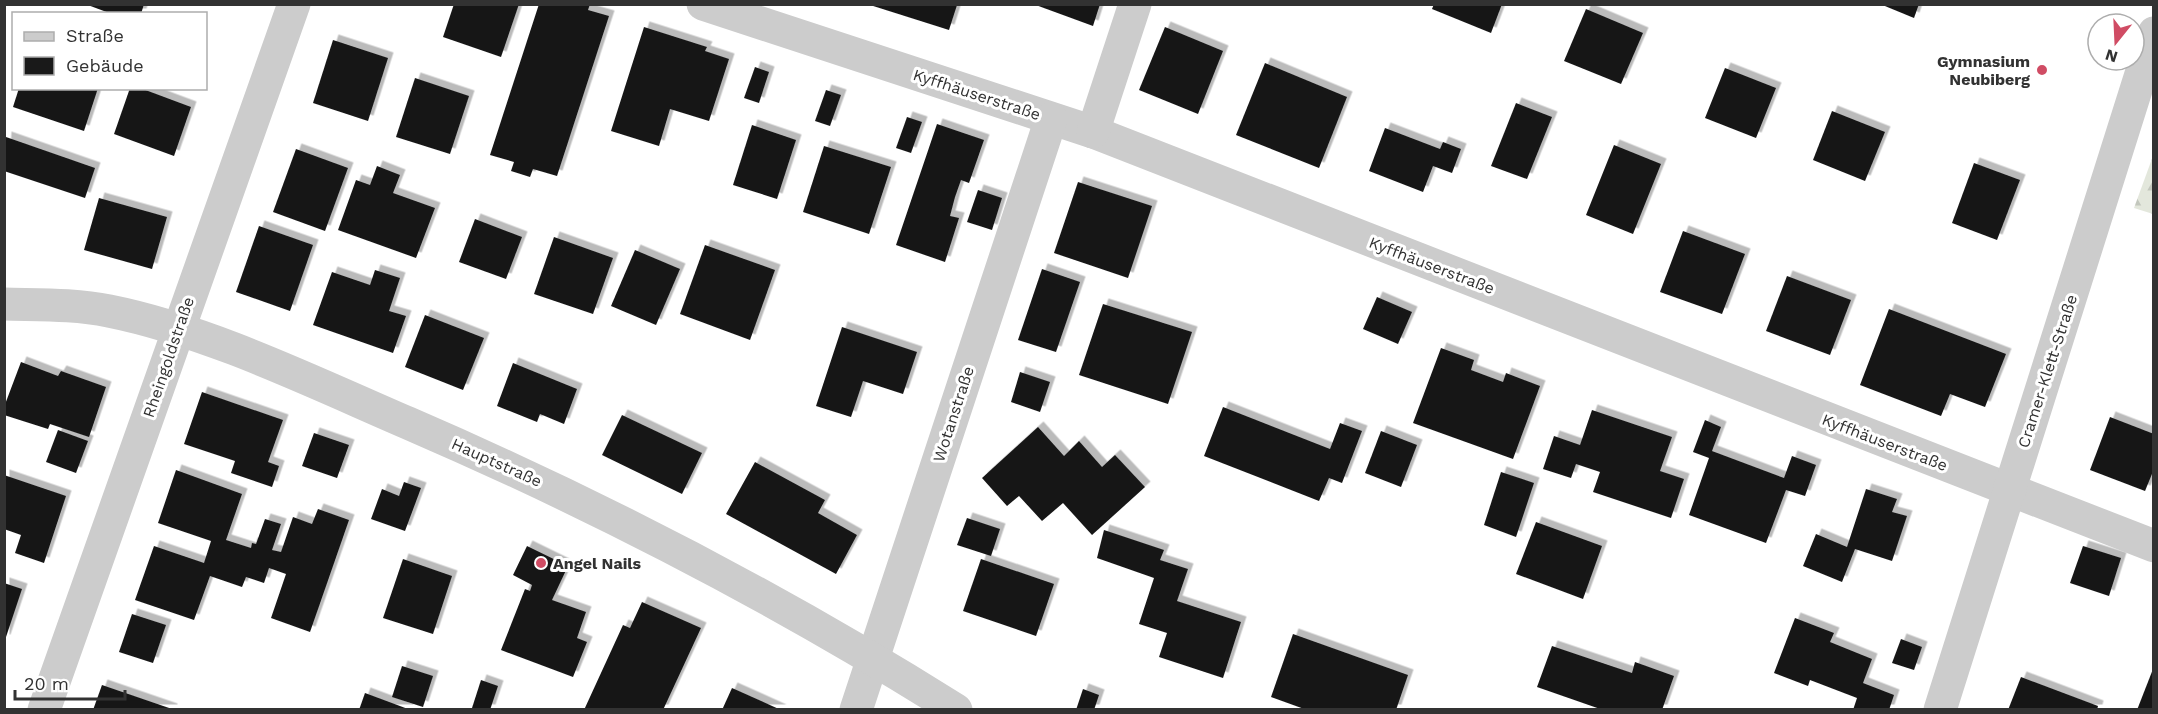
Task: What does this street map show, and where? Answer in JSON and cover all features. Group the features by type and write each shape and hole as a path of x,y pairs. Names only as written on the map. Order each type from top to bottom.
{"street":[{"name":"Rheingoldstraße","path":"44,710 177,329 294,4"},
{"name":"Kyffhäuserstraße","path":"703,4 1093,132 2154,546"},
{"path":"1093,132 1135,4"},
{"name":"Cramer-Klett-Straße","path":"1940,710 2154,33"},
{"name":"Wotanstraße","path":"855,710 1051,119"},
{"name":"Hauptstraße","path":"4,304 44,304 108,310 177,329 350,398 554,488 696,559 873,658 956,710"}],"green space":[{"path":"2153,156 2154,214 2134,208"}],"building":[{"path":"85,4 144,4 142,12 107,12"},
{"path":"454,4 519,4 501,57 443,37"},
{"path":"539,4 590,4 588,10 609,16 557,176 533,169 530,177 511,171 514,162 490,155"},
{"path":"1033,4 1100,4 1093,26"},
{"path":"1434,4 1502,4 1491,33 1432,9"},
{"path":"1880,4 1919,4 1914,18"},
{"path":"870,5 957,5 949,30"},
{"path":"1586,9 1643,33 1621,84 1564,61"},
{"path":"644,27 707,47 705,51 729,59 709,121 670,109 659,146 611,131"},
{"path":"1165,27 1223,51 1198,114 1139,90"},
{"path":"333,40 388,58 368,121 313,103"},
{"path":"1265,63 1347,97 1319,168 1236,135"},
{"path":"755,67 769,72 759,103 744,98"},
{"path":"1725,68 1776,88 1756,138 1705,118"},
{"path":"415,78 469,96 450,154 396,137"},
{"path":"18,90 97,90 84,131 13,107"},
{"path":"129,90 145,90 191,107 174,156 114,134"},
{"path":"826,90 841,95 830,126 815,121"},
{"path":"1516,103 1552,117 1527,179 1491,166"},
{"path":"1832,111 1885,132 1865,181 1813,160"},
{"path":"907,117 922,122 911,153 896,148"},
{"path":"937,124 984,140 969,183 961,180 955,197 950,216 959,218 945,262 896,245"},
{"path":"752,125 796,140 777,199 733,185"},
{"path":"1385,128 1440,149 1443,142 1461,149 1452,173 1433,166 1423,192 1369,171"},
{"path":"6,137 95,168 85,198 4,171"},
{"path":"1614,145 1661,164 1633,234 1586,215"},
{"path":"824,146 891,167 869,234 803,212"},
{"path":"296,149 348,168 325,231 273,212"},
{"path":"1974,163 2020,180 1997,240 1952,223"},
{"path":"377,166 400,175 393,193 435,208 416,258 338,230 356,180 370,185"},
{"path":"1078,182 1152,206 1128,278 1054,253"},
{"path":"978,190 1002,198 992,230 967,222"},
{"path":"99,198 167,217 152,269 84,250"},
{"path":"475,219 522,237 506,279 459,262"},
{"path":"259,226 313,245 290,311 236,292"},
{"path":"1683,231 1745,254 1722,314 1660,292"},
{"path":"554,237 613,258 593,314 534,294"},
{"path":"705,245 775,270 750,340 680,314"},
{"path":"635,250 680,269 656,325 611,306"},
{"path":"1042,269 1080,282 1056,352 1018,340"},
{"path":"375,270 400,278 389,311 406,316 393,353 313,325 332,272 370,285"},
{"path":"1787,276 1851,300 1830,355 1766,331"},
{"path":"1377,297 1412,312 1398,344 1363,329"},
{"path":"1103,304 1192,332 1168,404 1079,375"},
{"path":"1889,309 2006,354 1985,407 1950,394 1941,416 1860,385"},
{"path":"425,315 484,338 463,390 405,367"},
{"path":"842,327 917,352 903,394 863,381 851,417 816,406"},
{"path":"1441,348 1474,360 1471,370 1503,382 1506,373 1540,386 1513,459 1413,423"},
{"path":"21,362 58,376 61,371 106,387 89,437 50,424 48,429 4,415 4,407"},
{"path":"513,363 577,389 564,424 540,414 537,422 497,406"},
{"path":"1020,372 1050,382 1040,412 1011,402"},
{"path":"202,392 283,420 268,462 279,466 272,487 231,473 235,461 184,444"},
{"path":"1223,407 1330,449 1340,423 1362,431 1342,483 1329,478 1319,501 1204,456"},
{"path":"1592,410 1672,437 1660,471 1684,479 1671,518 1593,492 1600,472 1576,464 1571,478 1543,469 1554,436 1580,445"},
{"path":"622,415 702,453 682,494 602,455"},
{"path":"2110,417 2154,434 2154,469 2145,491 2090,470"},
{"path":"1705,420 1721,427 1712,451 1784,478 1792,456 1816,465 1805,496 1786,490 1766,543 1689,515 1709,458 1693,452"},
{"path":"1038,427 1064,456 1079,441 1102,467 1115,455 1145,487 1092,535 1063,503 1042,521 1019,496 1007,506 982,478"},
{"path":"58,430 88,441 76,473 46,462"},
{"path":"1381,431 1417,445 1401,487 1365,473"},
{"path":"314,433 349,445 337,478 302,466"},
{"path":"755,462 825,500 818,513 857,535 836,574 726,514"},
{"path":"176,470 242,494 226,540 251,548 252,543 256,544 265,519 281,524 272,550 281,552 293,517 312,524 318,509 349,520 310,632 271,618 286,574 269,568 264,583 246,577 242,587 210,576 194,620 135,600 154,546 204,563 211,541 158,523"},
{"path":"1501,472 1534,483 1516,537 1484,525"},
{"path":"4,475 66,496 44,563 15,553 21,535 4,529"},
{"path":"404,482 421,488 405,531 371,519 382,489 399,496"},
{"path":"1866,489 1897,499 1892,512 1907,516 1892,561 1855,549 1842,582 1803,566 1816,534 1847,547"},
{"path":"967,518 1000,529 991,556 957,545"},
{"path":"1536,522 1602,546 1583,599 1516,574"},
{"path":"1104,530 1164,550 1160,560 1188,569 1177,601 1241,622 1223,678 1159,657 1167,633 1139,624 1154,578 1097,558"},
{"path":"527,546 568,566 552,600 586,612 577,638 587,642 573,677 501,650 525,589 530,591 532,585 513,575"},
{"path":"2083,546 2121,558 2109,596 2070,583"},
{"path":"403,559 452,576 433,634 383,618"},
{"path":"981,559 1054,584 1036,636 963,611"},
{"path":"4,583 22,589 5,640 4,640"},
{"path":"642,602 701,628 663,710 584,710 623,625 630,628"},
{"path":"132,614 166,625 153,663 119,652"},
{"path":"1795,618 1834,633 1830,642 1872,659 1863,683 1894,695 1889,710 1853,710 1857,698 1810,680 1808,686 1774,673"},
{"path":"1293,634 1408,675 1396,710 1307,710 1271,697"},
{"path":"1901,639 1922,647 1914,670 1892,663"},
{"path":"1552,646 1632,673 1635,662 1674,676 1662,710 1603,710 1537,687"},
{"path":"402,666 433,676 423,707 392,697"},
{"path":"2153,669 2154,710 2137,710"},
{"path":"2021,677 2098,706 2097,710 2008,710"},
{"path":"481,680 498,686 490,710 472,708"},
{"path":"102,685 172,709 172,710 93,710"},
{"path":"732,688 781,710 722,710"},
{"path":"1083,689 1099,695 1094,710 1076,710"},
{"path":"365,693 408,709 408,710 359,710"}],"place":[{"name":"Gymnasium Neubiberg","path":"2042,70"},
{"name":"Angel Nails","path":"541,563"}]}
